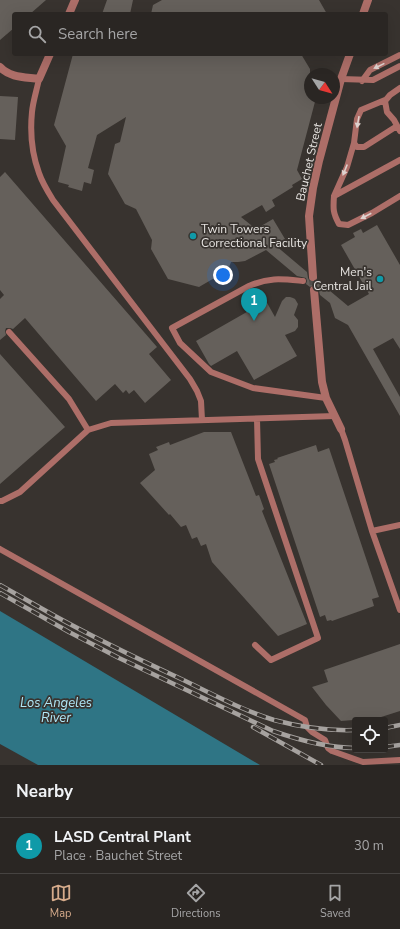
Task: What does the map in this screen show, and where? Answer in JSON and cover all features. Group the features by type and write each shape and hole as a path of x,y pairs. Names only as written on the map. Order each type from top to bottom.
{"street":[{"path":"70,12 75,0"},
{"path":"364,12 368,0"},
{"path":"0,67 10,75 39,78 49,56"},
{"name":"Bauchet Street","path":"314,277 309,216 312,195 319,161 341,79 349,56"},
{"path":"314,290 322,382 326,398 341,429"}],"lane":[{"path":"362,81 370,70 400,55"},
{"path":"341,79 362,81 373,80 400,66"},
{"path":"39,78 32,111 32,134 34,156 39,173 46,188 53,200 190,379 201,401 202,420"},
{"path":"400,88 385,100 361,110 357,119 354,143 347,167 334,196 333,208 339,224 348,225 372,213 400,196"},
{"path":"354,143 358,147 364,147 399,129 387,112 385,100"},
{"path":"334,196 400,160"},
{"path":"302,281 275,279 257,282 172,328 180,343 211,372 253,388 326,398"},
{"path":"9,332 69,399 88,430"},
{"path":"0,501 20,492 88,430 111,423 335,416"},
{"path":"256,645 271,660 318,638 258,459 257,419"},
{"path":"341,429 372,531 400,610"},
{"path":"372,531 400,525"},
{"path":"0,549 305,720 307,727 325,740 328,748 332,751 363,763 400,760"}],"water":[{"name":"Los Angeles River","path":"0,611 260,765 38,765 0,744"}],"building":[{"path":"0,0 46,0 32,12 12,12 12,30 0,40"},
{"path":"107,0 133,0 130,12 103,12"},
{"path":"162,0 319,0 326,12 151,12 153,5"},
{"name":"Twin Towers Correctional Facility","path":"72,56 302,56 309,68 304,68 304,104 314,104 297,170 302,179 292,185 293,187 272,200 275,206 266,212 262,205 241,217 256,229 273,219 285,239 275,245 307,272 310,282 317,280 348,306 369,294 341,245 355,237 353,233 361,229 363,233 377,225 400,265 400,349 393,338 373,349 400,397 400,416 348,325 335,318 330,303 320,295 318,287 314,285 310,287 306,284 306,278 297,276 266,250 245,261 231,262 228,270 199,287 168,279 151,249 152,240 136,209 125,204 108,174 115,144 120,142 126,117 97,135 88,168 94,170 91,184 84,182 82,191 58,182 66,146 54,125"},
{"path":"0,96 18,97 15,140 0,139"},
{"path":"5,172 157,347 149,354 171,380 145,403 134,390 129,394 126,390 123,393 115,384 96,401 25,318 13,329 6,328 6,335 0,340 0,299 4,295 0,290 0,177"},
{"path":"286,297 295,299 298,304 294,315 298,320 298,327 295,331 285,335 297,356 254,380 237,351 211,366 209,364 196,341 266,301 275,317 282,301"},
{"path":"0,354 65,427 0,484"},
{"path":"204,432 231,432 256,496 259,495 264,509 262,511 307,624 278,636 212,562 206,544 201,546 197,537 192,539 186,525 181,527 140,483 155,470 149,454 158,450 156,447 169,442 170,445"},
{"path":"316,445 318,452 329,448 379,597 372,599 374,606 332,621 327,621 325,615 320,617 269,464 275,462 274,460 278,459 277,458"},
{"path":"400,644 400,711 381,717 352,717 352,720 341,721 312,687 328,682 324,670"}],"tunnel":[{"path":"313,277 314,290"}],"railway":[{"path":"0,585 100,640 249,711 274,720 304,727 352,730"},
{"path":"0,593 119,658 273,731 313,743 334,747 352,748"},
{"path":"388,727 400,725"},
{"path":"253,727 321,765"},
{"path":"388,747 400,745"}],"place":[{"name":"Twin Towers Correctional Facility","path":"193,236"},
{"name":"Men's Central Jail","path":"380,279"},
{"name":"LASD Central Plant","path":"254,321"}]}
